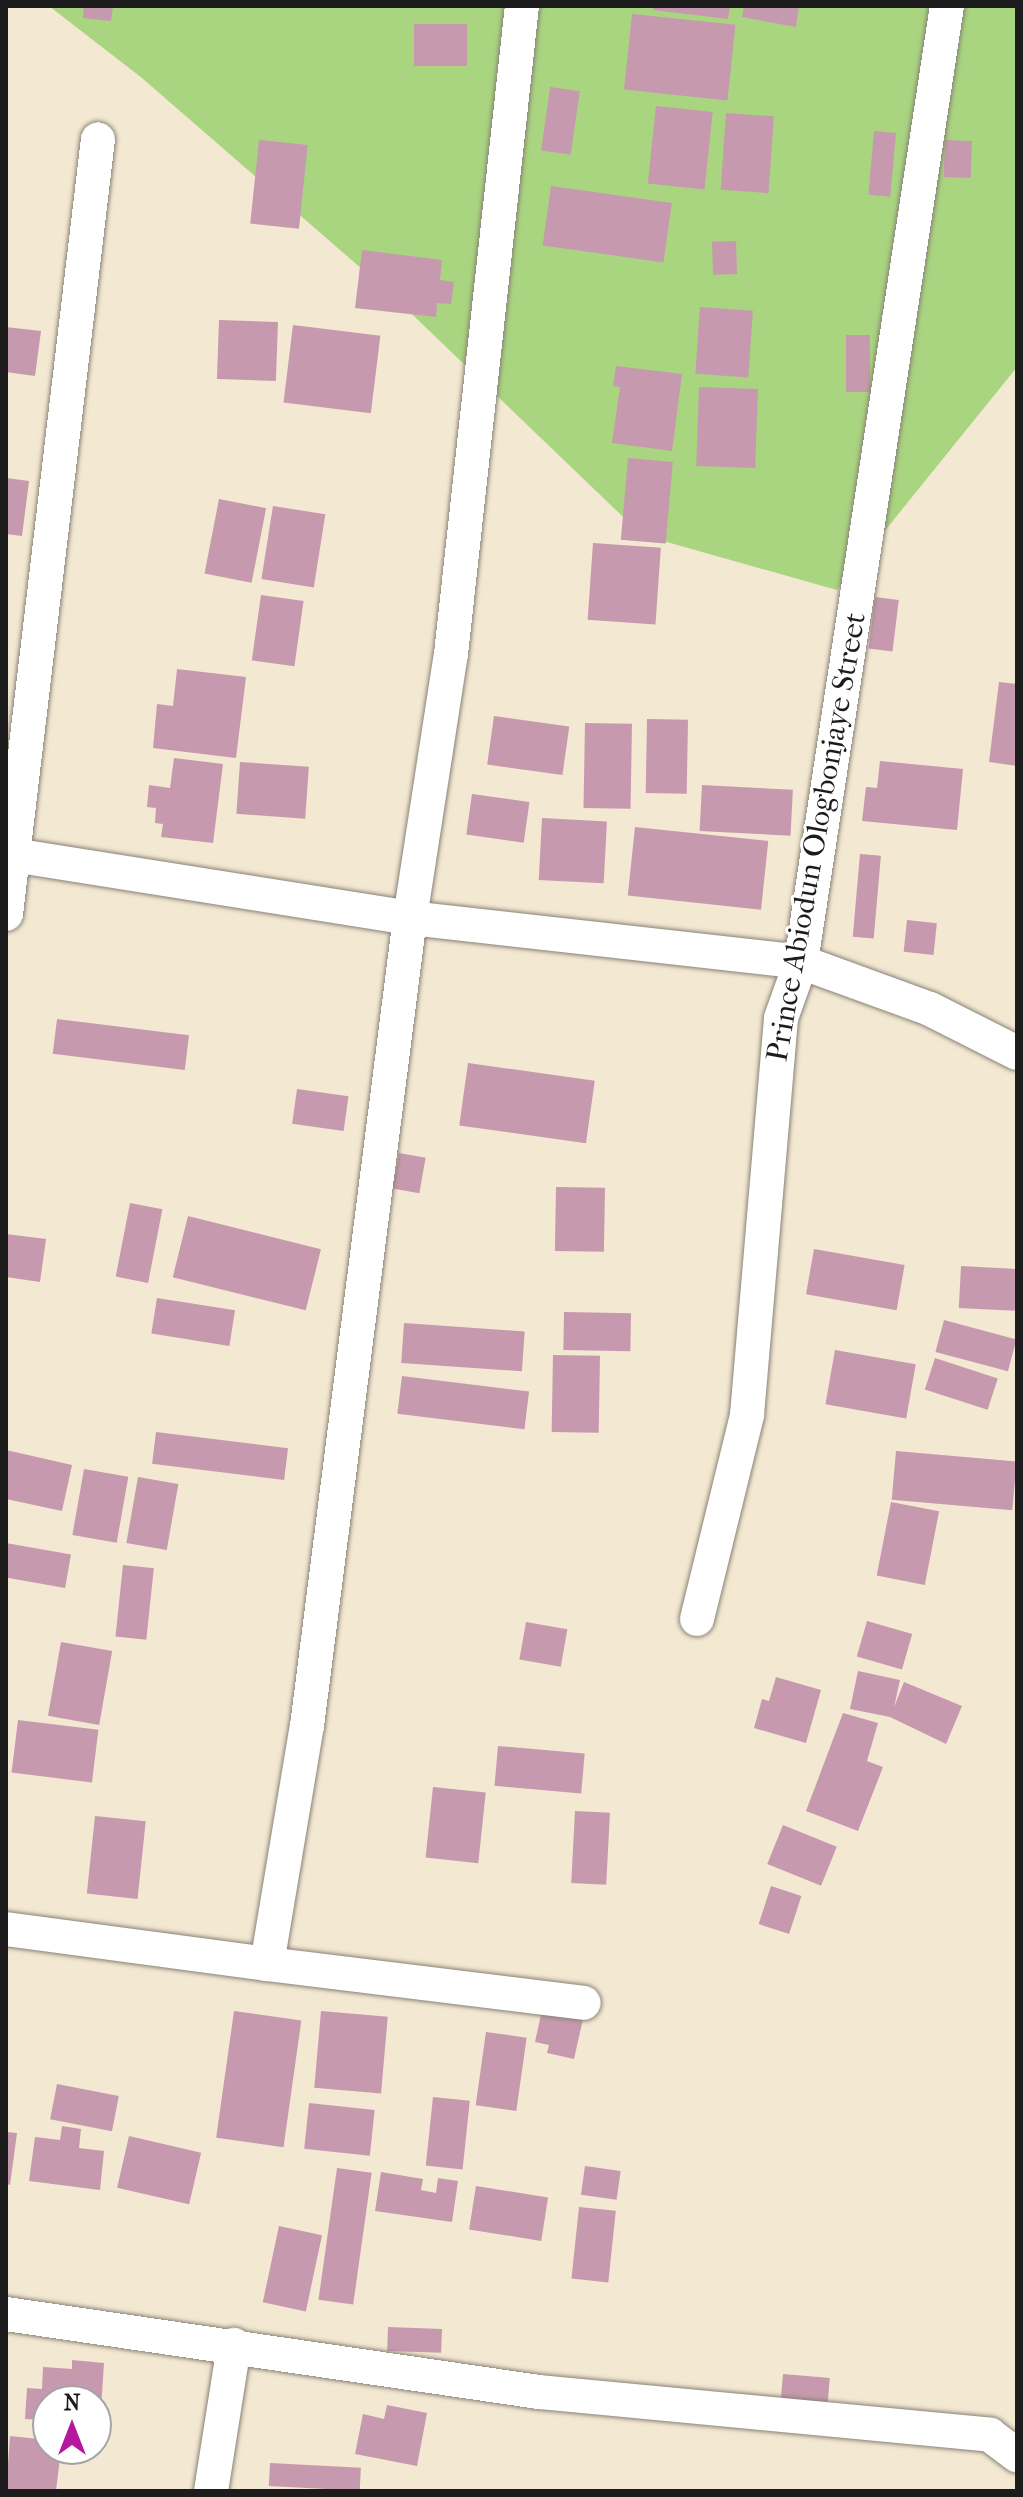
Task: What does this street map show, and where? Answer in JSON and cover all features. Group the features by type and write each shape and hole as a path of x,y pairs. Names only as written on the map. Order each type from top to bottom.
{"street":[{"path":"267,1964 307,1726 410,918 451,654 522,6"},
{"name":"Prince Abiodun Ologbonjaye Street","path":"697,1619 747,1415 781,1018 801,962 947,6"},
{"path":"6,914 10,855 98,139"},
{"path":"10,855 410,918 801,962 930,1009 1017,1053"},
{"path":"6,1929 584,2003"},
{"path":"6,2314 539,2392 990,2435 1017,2455"},
{"path":"211,2491 234,2345"}],"green space":[{"path":"49,6 1017,6 1017,367 837,590 642,535 393,296 142,78"}],"building":[{"path":"84,6 113,6 111,21 83,18"},
{"path":"653,6 730,6 728,19 653,10"},
{"path":"744,6 799,6 796,27 742,17"},
{"path":"632,14 735,25 727,100 624,90"},
{"path":"414,24 467,24 467,66 414,66"},
{"path":"550,87 580,91 571,155 541,150"},
{"path":"656,106 713,112 705,190 648,184"},
{"path":"726,113 774,116 769,193 721,190"},
{"path":"874,131 896,133 890,197 868,195"},
{"path":"259,140 308,145 299,229 250,224"},
{"path":"945,140 972,141 971,178 944,177"},
{"path":"551,186 672,203 663,262 543,245"},
{"path":"736,241 737,274 713,275 712,242"},
{"path":"362,250 442,260 440,280 454,282 451,304 437,303 436,317 355,308"},
{"path":"700,307 753,311 748,378 695,374"},
{"path":"219,320 278,322 276,381 217,379"},
{"path":"293,325 380,336 371,413 283,402"},
{"path":"6,327 41,331 35,376 6,372"},
{"path":"846,335 870,335 870,392 846,392"},
{"path":"616,366 682,374 672,451 612,443 620,387 613,386"},
{"path":"699,387 758,389 755,468 696,466"},
{"path":"628,458 673,462 666,544 621,540"},
{"path":"6,478 29,481 22,536 6,534"},
{"path":"219,499 266,508 252,583 204,574"},
{"path":"273,506 325,514 314,587 261,579"},
{"path":"593,543 661,548 655,625 588,620"},
{"path":"261,595 304,601 294,666 252,660"},
{"path":"875,597 899,600 892,652 869,649"},
{"path":"177,669 246,677 236,758 153,748 157,704 173,706"},
{"path":"999,682 1017,684 1017,766 989,762"},
{"path":"494,716 569,727 562,775 487,765"},
{"path":"647,719 688,720 687,794 646,793"},
{"path":"585,723 632,724 631,809 584,808"},
{"path":"174,758 223,764 213,843 161,837 163,824 155,823 156,808 147,807 149,785 170,788"},
{"path":"880,761 963,769 957,830 862,821 866,787 877,788"},
{"path":"240,762 309,767 305,819 236,814"},
{"path":"702,785 793,790 790,836 700,831"},
{"path":"472,794 529,802 524,843 466,835"},
{"path":"542,818 607,821 604,883 539,880"},
{"path":"635,827 768,841 761,910 628,896"},
{"path":"860,854 881,856 874,939 853,937"},
{"path":"907,920 937,923 933,955 904,952"},
{"path":"57,1019 189,1035 185,1070 53,1054"},
{"path":"468,1063 595,1081 586,1143 459,1125"},
{"path":"297,1089 348,1096 344,1131 292,1124"},
{"path":"399,1153 426,1158 419,1193 393,1188"},
{"path":"556,1187 605,1188 604,1252 555,1251"},
{"path":"130,1203 162,1209 148,1283 116,1277"},
{"path":"188,1216 321,1249 306,1310 173,1277"},
{"path":"6,1234 46,1239 40,1282 6,1277"},
{"path":"814,1249 905,1265 897,1310 806,1294"},
{"path":"961,1266 1017,1269 1015,1311 959,1308"},
{"path":"157,1298 235,1310 229,1346 151,1334"},
{"path":"564,1312 631,1313 630,1351 563,1350"},
{"path":"944,1320 1016,1339 1008,1371 935,1352"},
{"path":"404,1323 525,1331 522,1371 401,1363"},
{"path":"835,1350 916,1364 906,1418 825,1404"},
{"path":"553,1355 600,1356 599,1433 552,1432"},
{"path":"935,1358 998,1378 988,1410 925,1389"},
{"path":"402,1376 529,1392 524,1429 397,1414"},
{"path":"156,1432 288,1448 284,1480 152,1464"},
{"path":"6,1450 72,1465 62,1511 6,1499"},
{"path":"896,1451 1017,1462 1012,1510 892,1500"},
{"path":"84,1469 128,1477 117,1543 72,1535"},
{"path":"138,1477 178,1484 167,1550 126,1543"},
{"path":"891,1502 939,1511 925,1585 877,1576"},
{"path":"6,1543 71,1554 65,1588 6,1578"},
{"path":"123,1565 154,1568 146,1640 115,1637"},
{"path":"867,1621 912,1634 902,1670 857,1657"},
{"path":"526,1622 567,1629 561,1667 519,1659"},
{"path":"61,1642 112,1651 99,1725 48,1716"},
{"path":"858,1671 900,1680 894,1707 904,1682 962,1706 946,1744 890,1717 850,1709"},
{"path":"776,1677 821,1690 806,1743 754,1728 762,1699 769,1701"},
{"path":"843,1713 878,1723 867,1761 883,1767 858,1831 806,1811"},
{"path":"18,1720 98,1730 92,1782 12,1773"},
{"path":"498,1746 585,1754 581,1793 495,1786"},
{"path":"433,1787 486,1793 478,1863 426,1858"},
{"path":"575,1811 610,1813 606,1885 571,1883"},
{"path":"95,1816 146,1821 138,1899 87,1894"},
{"path":"783,1825 837,1847 821,1886 767,1864"},
{"path":"771,1886 801,1896 789,1934 759,1924"},
{"path":"542,2010 583,2019 574,2059 547,2053 549,2045 535,2042"},
{"path":"234,2011 301,2020 284,2147 216,2138"},
{"path":"321,2011 388,2017 381,2094 314,2088"},
{"path":"486,2032 527,2038 516,2111 476,2105"},
{"path":"57,2084 119,2096 112,2131 50,2119"},
{"path":"433,2097 470,2101 463,2169 426,2166"},
{"path":"309,2103 375,2110 370,2156 304,2149"},
{"path":"62,2126 81,2129 79,2148 104,2151 100,2190 29,2181 35,2137 60,2140"},
{"path":"6,2132 17,2133 10,2185 6,2184"},
{"path":"129,2136 201,2153 189,2204 117,2188"},
{"path":"585,2166 621,2171 617,2200 581,2195"},
{"path":"337,2168 372,2173 353,2305 318,2300"},
{"path":"381,2172 423,2179 421,2190 436,2193 438,2178 458,2181 452,2222 375,2211"},
{"path":"476,2186 548,2197 541,2241 469,2229"},
{"path":"579,2207 616,2211 608,2282 571,2279"},
{"path":"279,2226 322,2235 306,2311 263,2302"},
{"path":"388,2327 442,2329 441,2353 387,2351"},
{"path":"72,2360 104,2363 103,2385 42,2385 43,2367 72,2369"},
{"path":"783,2374 830,2378 827,2406 781,2402"},
{"path":"27,2388 32,2388 32,2419 25,2419"},
{"path":"387,2405 427,2413 417,2466 355,2454 363,2414 384,2419"},
{"path":"10,2436 32,2438 32,2465 59,2465 56,2491 6,2491"},
{"path":"270,2463 361,2468 360,2491 269,2486"}]}
